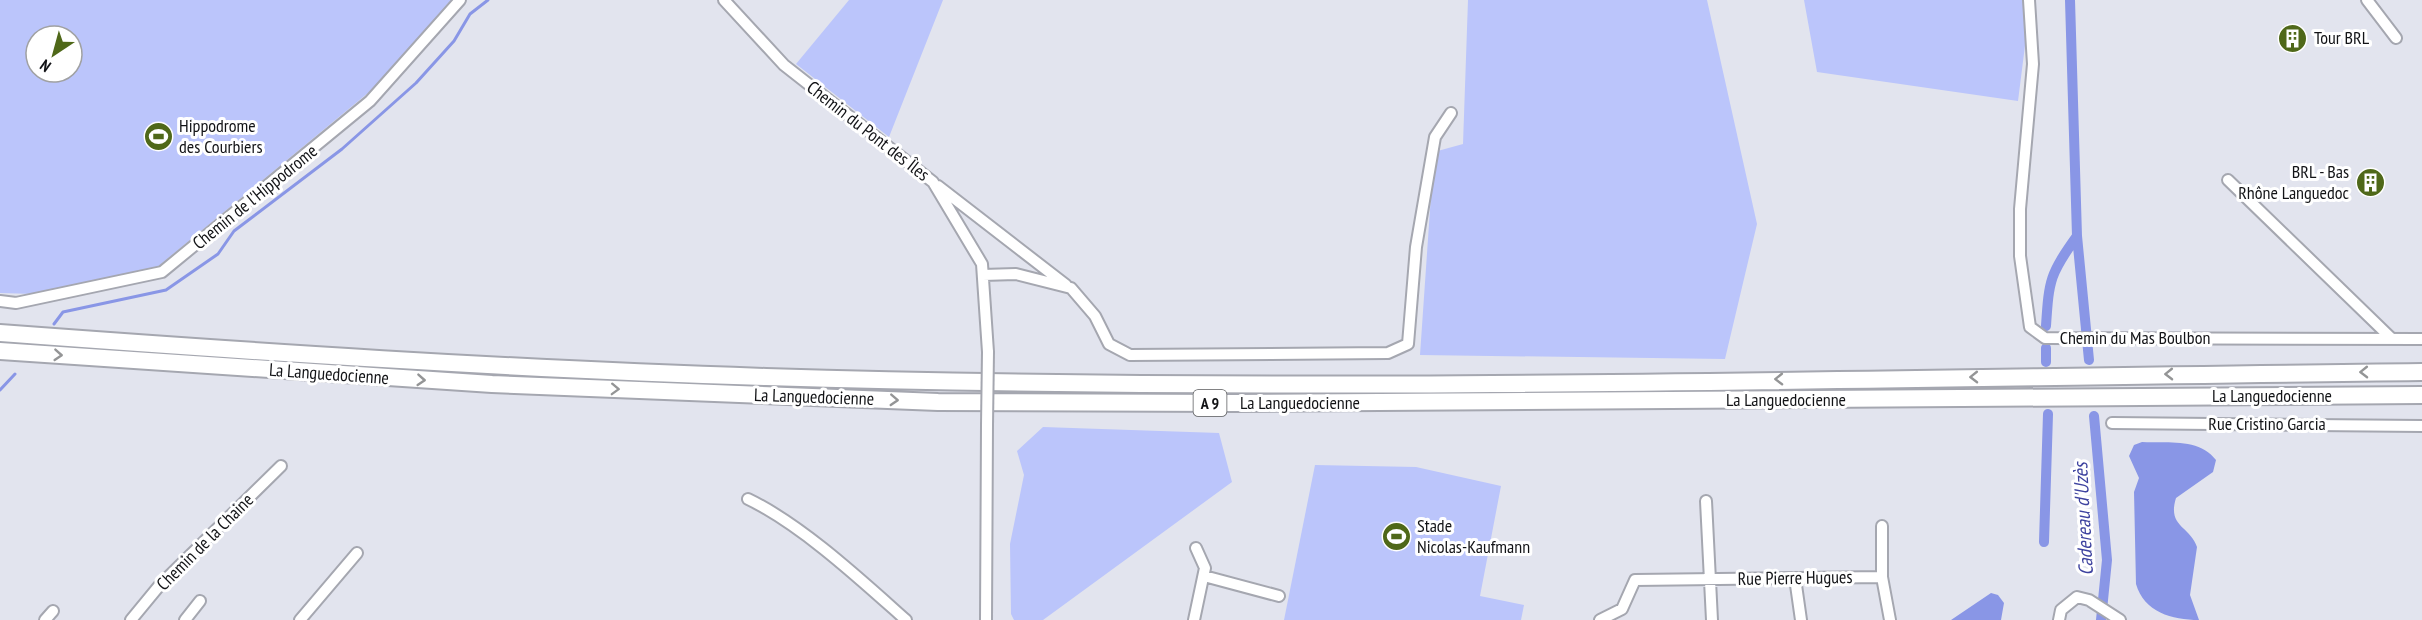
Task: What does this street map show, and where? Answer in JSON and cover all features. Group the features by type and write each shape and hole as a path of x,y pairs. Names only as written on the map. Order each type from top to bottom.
{"highway":[{"name":"La Languedocienne","path":"0,333 531,368 1006,382 1463,382 2422,372"},
{"name":"La Languedocienne","path":"0,351 492,384 938,402 1235,404 2422,395"}],"street":[{"name":"Chemin de l'Hippodrome","path":"0,301 16,303 162,272 370,101 460,0"},
{"name":"Chemin du Pont des Îles","path":"724,0 784,65 933,182 982,264 988,352 986,620"},
{"name":"Chemin du Mas Boulbon","path":"2028,0 2033,64 2020,209 2020,256 2030,327 2045,338 2422,339"},
{"path":"2367,0 2396,38"},
{"path":"933,182 1071,288 1095,316 1109,344 1130,355 1388,353 1408,344 1416,247 1435,137 1451,113"},
{"path":"2228,180 2391,338"},
{"path":"983,275 1016,274 1071,288"},
{"name":"Rue Cristino Garcia","path":"2112,423 2422,426"},
{"name":"Chemin de la Chaine","path":"131,620 159,586 281,466"},
{"path":"748,499 765,508 853,573 906,620"},
{"path":"1706,501 1708,580 1712,620"},
{"path":"1881,526 1882,577 1890,620"},
{"path":"1194,620 1204,576 1204,562 1196,548"},
{"path":"300,620 357,553"},
{"path":"1204,576 1279,596"},
{"name":"Rue Pierre Hugues","path":"1622,609 1635,580 1882,577"},
{"path":"1795,578 1800,620"},
{"path":"2059,620 2061,610 2077,597 2089,600 2120,620"},
{"path":"185,620 200,602"},
{"path":"1600,620 1622,609 1627,620"},
{"path":"45,620 52,610"}],"shaded area":[{"name":"Hippodrome des Courbiers","path":"0,0 455,0 374,88 155,269 34,294 0,293"},
{"path":"849,0 943,0 889,137 796,64"},
{"path":"1468,0 1707,0 1757,224 1725,359 1420,355 1434,152 1463,144"},
{"path":"1804,0 2022,0 2029,14 2018,101 1817,72"},
{"path":"1043,427 1219,433 1232,482 1043,620 1014,620 1011,614 1010,544 1024,475 1017,451"},
{"path":"2142,442 2192,445 2209,453 2216,460 2213,472 2176,498 2174,508 2177,521 2194,540 2197,547 2190,595 2199,620 2169,616 2152,608 2140,594 2136,584 2134,492 2139,478 2129,456 2134,445"},
{"name":"Stade Nicolas-Kaufmann","path":"1315,465 1416,467 1501,486 1480,596 1524,605 1521,620 1284,620"},
{"path":"1991,593 1998,595 2004,603 2001,620 1951,620"}],"waterway":[{"path":"54,324 63,312 166,290 218,254 234,231 342,149 416,83 454,41 470,14 488,0"},
{"path":"2070,0 2077,236 2089,360"},
{"path":"2046,326 2052,278 2061,259 2077,236"},
{"path":"2046,348 2046,362"},
{"path":"0,390 15,374"},
{"path":"2044,542 2048,414"},
{"name":"Cadereau d'Uzès","path":"2094,416 2107,560 2101,620"}],"place":[{"name":"Tour BRL","path":"2293,38"},
{"name":"Hippodrome des Courbiers","path":"158,136"},
{"name":"BRL - Bas Rhône Languedoc","path":"2370,182"},
{"name":"Stade Nicolas-Kaufmann","path":"1396,536"}]}
